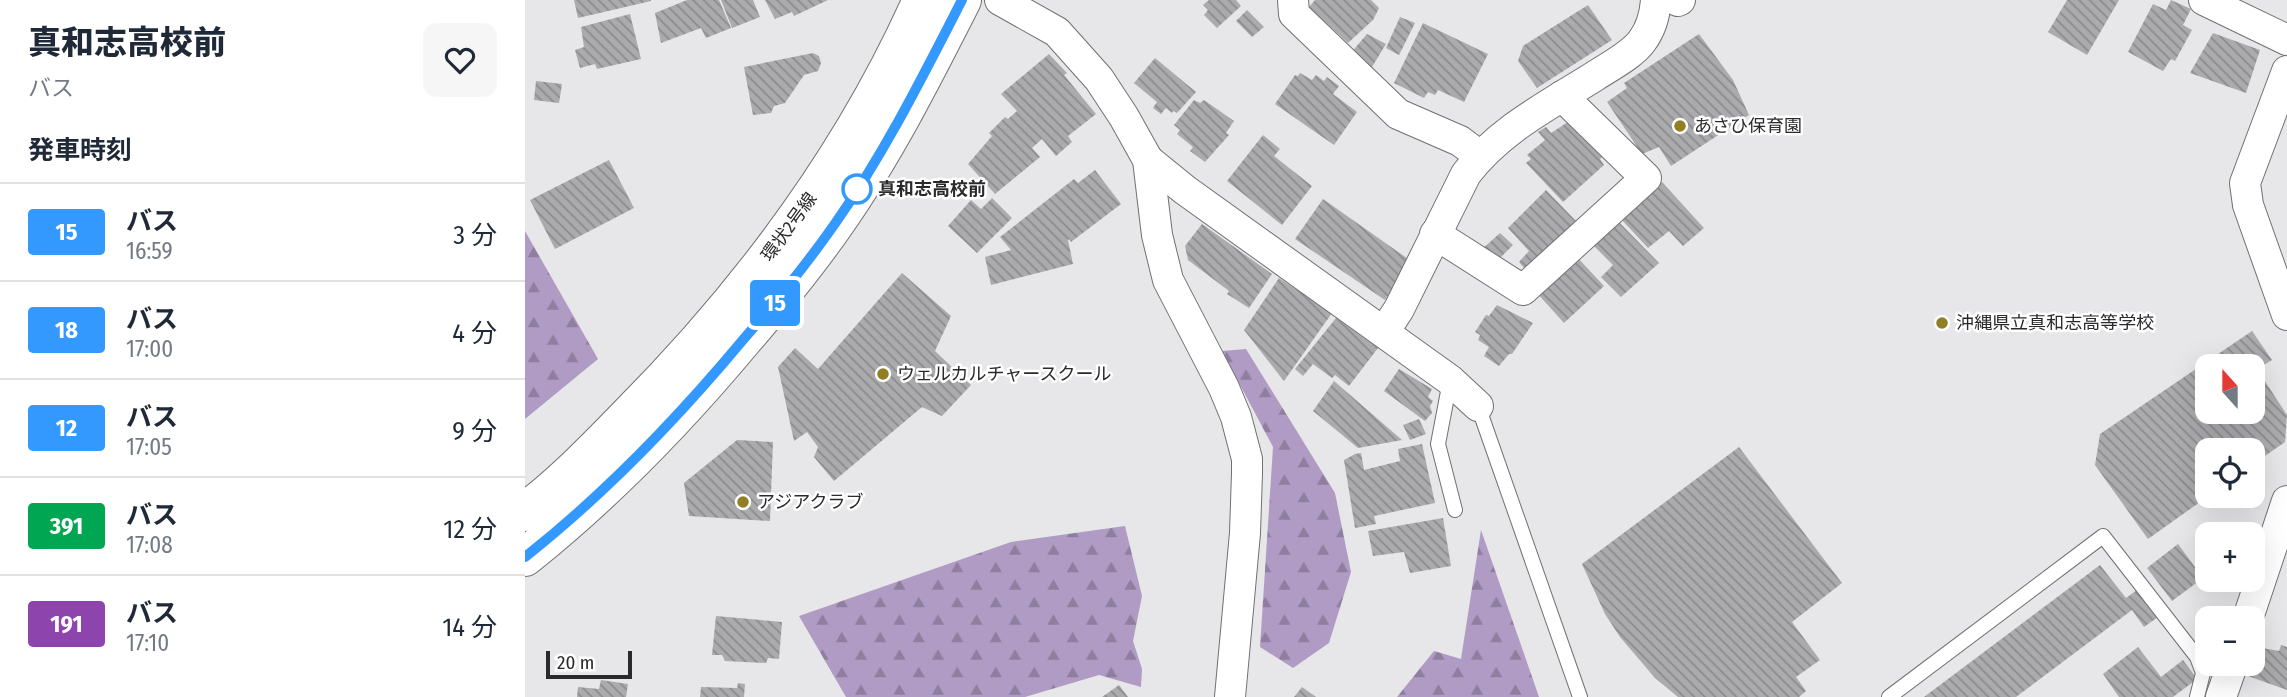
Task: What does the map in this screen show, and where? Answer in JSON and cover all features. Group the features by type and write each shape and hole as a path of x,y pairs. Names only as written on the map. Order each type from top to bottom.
{"main road":[{"name":"環状2号線","path":"525,512 597,448 658,386 743,290 810,199 876,89 922,0"},
{"name":"環状2号線","path":"525,557 572,519 642,453 704,387 770,308 835,225 903,114 962,0"}],"street":[{"path":"1001,0 1057,32 1079,55 1119,110 1148,160 1185,190 1450,380 1478,406"},
{"path":"1293,0 1294,15 1398,114 1460,141 1480,156"},
{"path":"1384,332 1399,309 1466,174 1480,156 1527,118 1615,63 1641,43 1650,26 1671,0"},
{"path":"2204,0 2287,40"},
{"path":"2287,71 2245,183 2248,205 2281,283 2287,315"},
{"path":"1434,234 1523,290 1646,178 1562,96"},
{"path":"1148,160 1157,235 1168,280 1224,388 1236,417 1247,459 1245,533 1230,697"},
{"path":"2252,606 2287,501"},
{"path":"2221,697 2228,676"}],"lane":[{"path":"1450,380 1439,444 1455,510"},
{"path":"1478,406 1580,697"},
{"path":"1889,697 2103,536 2197,657 2203,673 2197,697"}],"green space":[{"path":"525,231 598,359 525,419"},
{"path":"1246,349 1335,493 1351,572 1329,643 1293,668 1260,647 1273,447 1222,351"},
{"path":"1125,526 1142,596 1133,641 1142,669 1141,687 1099,675 1025,697 846,697 799,616 1011,542"},
{"path":"1481,530 1539,697 1397,697 1434,651 1461,659"}],"building":[{"path":"574,0 651,0 651,1 578,18"},
{"path":"687,0 719,0 731,28 706,38 701,28 661,43 655,13"},
{"path":"721,0 753,0 760,17 732,28"},
{"path":"765,0 828,0 794,16 792,12 775,19"},
{"path":"1209,0 1236,0 1241,6 1217,28 1204,15 1208,10 1203,5"},
{"path":"1315,0 1371,0 1379,8 1373,20 1348,43 1309,7"},
{"path":"2067,0 2119,0 2087,55 2048,32"},
{"path":"2171,0 2191,9 2183,25 2192,30 2175,61 2171,59 2163,71 2128,52 2153,4 2166,10"},
{"path":"1588,5 1612,40 1537,88 1518,61 1523,46"},
{"path":"1247,10 1264,27 1252,37 1236,21"},
{"path":"630,14 641,59 597,69 595,64 580,68 575,50 584,47 581,27"},
{"path":"1400,17 1415,23 1399,55 1386,48"},
{"path":"1423,23 1488,54 1464,102 1438,90 1435,95 1428,92 1424,98 1394,83"},
{"path":"2213,33 2260,50 2246,93 2190,73"},
{"path":"1367,34 1386,44 1369,72 1350,54"},
{"path":"1699,34 1733,80 1749,115 1671,166 1659,147 1642,154 1607,102 1627,88 1624,83"},
{"path":"813,53 819,56 821,63 818,71 804,75 785,103 774,106 771,113 753,115 744,67"},
{"path":"1049,54 1067,73 1064,75 1096,114 1068,136 1072,142 1056,156 1042,139 1032,148 1040,157 995,194 968,164 992,136 989,133 1005,117 1008,119 1017,111 1001,94"},
{"path":"1155,58 1196,92 1177,113 1166,108 1161,114 1153,108 1157,102 1134,83"},
{"path":"1300,73 1312,80 1316,75 1324,81 1327,77 1339,86 1333,94 1357,112 1334,145 1275,104 1295,75"},
{"path":"536,81 562,84 559,103 534,100"},
{"path":"1194,100 1200,103 1204,100 1234,121 1226,133 1229,135 1205,162 1190,151 1193,147 1177,134 1180,130 1174,125"},
{"path":"1574,118 1607,152 1600,159 1604,165 1563,202 1526,163 1531,159 1527,155 1545,140 1538,132 1546,127 1551,133"},
{"path":"1263,135 1280,149 1274,156 1312,186 1282,225 1227,181"},
{"path":"609,160 634,208 555,249 530,200"},
{"path":"1095,170 1121,204 1071,242 1068,240 1073,264 991,285 985,257 1011,250 1000,237 1074,179 1078,183"},
{"path":"1662,182 1704,228 1683,246 1669,231 1648,248 1621,219"},
{"path":"1546,190 1576,221 1526,270 1519,262 1529,251 1508,228"},
{"path":"992,198 1012,218 977,253 948,226 971,200 981,209"},
{"path":"1323,199 1411,261 1385,300 1295,239"},
{"path":"1616,219 1659,263 1621,297 1601,277 1613,265 1590,242"},
{"path":"1202,224 1272,274 1249,308 1227,294 1229,291 1188,260 1185,246"},
{"path":"1500,233 1513,245 1497,261 1480,251"},
{"path":"1577,257 1604,286 1564,323 1537,293"},
{"path":"902,273 951,316 935,351 971,385 942,416 922,407 834,481 814,457 818,447 807,432 794,441 778,367 795,348 818,369"},
{"path":"1279,278 1332,313 1284,381 1244,330"},
{"path":"1497,305 1533,323 1512,354 1499,366 1484,356 1489,347 1478,340 1480,335 1475,332 1486,315 1489,316"},
{"path":"1336,318 1378,348 1349,386 1313,364 1303,376 1295,369"},
{"path":"2252,331 2272,360 2265,364 2265,354 2218,354"},
{"path":"1399,369 1432,389 1428,397 1433,401 1430,406 1432,413 1425,421 1384,391"},
{"path":"2195,370 2195,424 2265,424 2265,381 2287,415 2285,442 2265,456 2265,438 2195,438 2195,506 2148,539 2095,465 2100,434"},
{"path":"1334,381 1402,440 1358,448 1313,411"},
{"path":"1419,419 1426,434 1410,440 1403,425"},
{"path":"737,440 773,442 770,521 689,516 684,483"},
{"path":"1422,444 1435,503 1374,516 1376,524 1355,528 1344,460 1361,453 1364,470 1400,461 1398,449"},
{"path":"1739,447 1842,583 1792,622 1820,660 1796,677 1806,691 1799,697 1678,697 1655,678 1620,637 1605,614 1582,564"},
{"path":"1443,518 1451,566 1410,573 1404,552 1373,556 1368,531"},
{"path":"2178,544 2195,567 2195,584 2172,601 2147,568"},
{"path":"2100,565 2126,598 2137,590 2158,617 2144,627 2132,610 2016,697 1924,697"},
{"path":"716,616 782,622 779,659 768,658 766,663 725,661 722,655 712,655"},
{"path":"2281,645 2287,647 2287,690 2248,676 2265,676 2265,648 2279,651"},
{"path":"2138,647 2161,677 2183,660 2197,679 2173,697 2119,697 2103,674"},
{"path":"601,680 628,684 626,697 577,697 578,687 599,689"},
{"path":"738,683 745,684 744,697 700,697 701,687 737,688"},
{"path":"1119,685 1128,697 1102,697"},
{"path":"1302,687 1316,697 1294,697"}],"bus line":[{"name":"15","path":"525,557 572,519 642,453 704,387 770,308 835,225 903,114 962,0"}],"place":[{"name":"あさひ保育園","path":"1680,126"},
{"name":"真和志高校前","path":"857,189"},
{"name":"沖縄県立真和志高等学校","path":"1942,323"},
{"name":"ウェルカルチャースクール","path":"883,374"},
{"name":"アジアクラブ","path":"743,502"}]}
